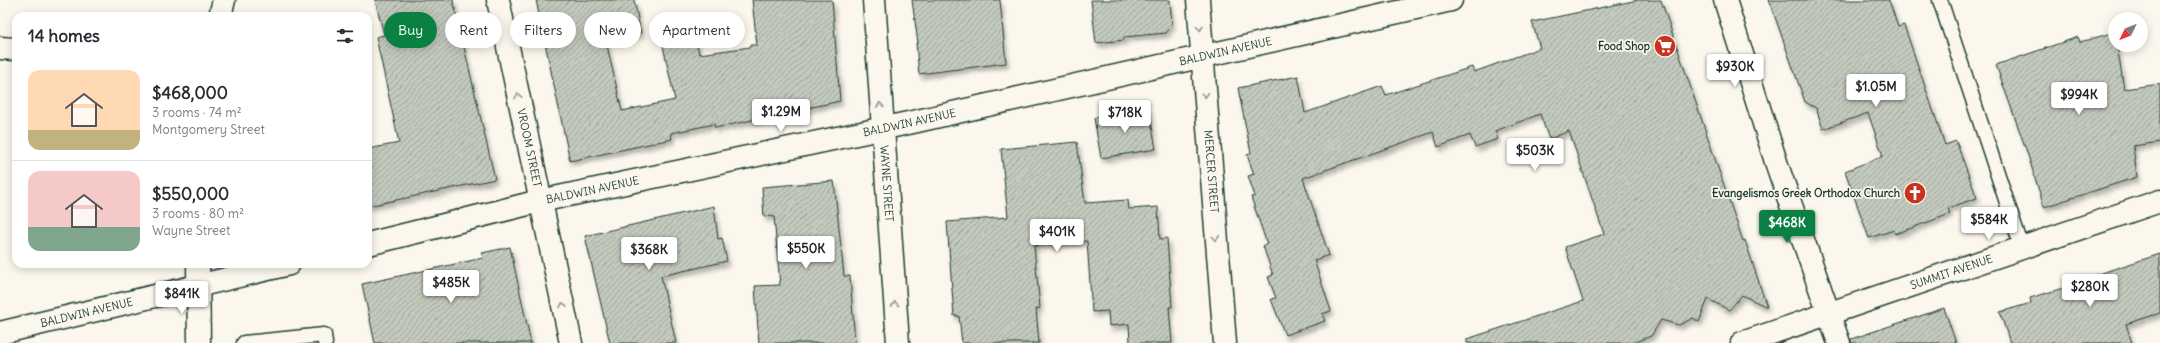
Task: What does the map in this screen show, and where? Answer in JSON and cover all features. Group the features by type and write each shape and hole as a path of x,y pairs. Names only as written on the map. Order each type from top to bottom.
{"street":[{"path":"221,12 224,0"},
{"name":"VROOM STREET","path":"498,0 571,343"},
{"name":"WAYNE STREET","path":"874,0 898,343"},
{"name":"MERCER STREET","path":"1198,0 1225,343"},
{"name":"BALDWIN AVENUE","path":"372,243 540,201 882,129 1451,0"},
{"path":"1726,0 1778,165 1839,343"},
{"path":"0,48 12,49"},
{"name":"SUMMIT AVENUE","path":"1742,343 2160,201"},
{"path":"198,268 199,343"},
{"name":"BALDWIN AVENUE","path":"0,333 272,268"}],"lane":[{"path":"1940,0 2022,248"},
{"path":"244,343 324,335 325,343"}],"building":[{"path":"375,0 453,0 456,12 445,12 445,48 464,48 495,179 372,205 372,148 399,143 376,37 384,35"},
{"path":"536,0 634,0 637,12 584,12 584,48 608,48 622,111 675,100 663,48 698,48 699,54 757,45 752,0 832,0 840,101 715,128 714,124 671,133 672,139 570,161 546,48 576,48 576,12 539,12"},
{"path":"912,0 1000,0 1006,63 919,74 916,43 918,43"},
{"path":"1091,0 1170,0 1172,25 1166,33 1124,37 1124,40 1096,43"},
{"path":"1638,0 1661,0 1767,307 1742,295 1729,310 1708,299 1699,322 1693,318 1679,325 1661,320 1651,336 1632,343 1467,343 1467,339 1583,301 1565,247 1604,234 1569,131 1549,139 1540,114 1495,131 1498,139 1475,147 1470,135 1438,147 1433,132 1303,178 1329,255 1314,260 1331,311 1322,314 1325,321 1285,335 1271,299 1276,298 1268,277 1273,275 1263,246 1267,244 1251,197 1255,196 1248,176 1254,174 1247,155 1251,153 1238,88 1298,76 1305,113 1382,86 1386,95 1472,67 1474,72 1540,48 1532,22"},
{"path":"1769,0 1889,0 1898,27 1904,25 1945,145 1956,141 1977,198 1948,208 1950,214 1895,234 1894,230 1869,238 1845,171 1883,156 1868,113 1823,129 1816,108 1805,102"},
{"path":"2108,34 2108,52 2118,52 2124,89 2160,84 2160,142 2133,146 2137,177 2044,207 2027,152 1996,65 2078,37 2080,42"},
{"path":"1149,109 1156,149 1101,158 1094,118"},
{"path":"1077,142 1085,203 1128,200 1129,209 1158,207 1160,239 1167,238 1172,307 1169,307 1172,343 1130,343 1129,324 1109,326 1108,311 1092,312 1087,241 1034,246 1040,308 1036,309 1039,343 962,343 959,316 954,316 947,222 1008,217 1001,149"},
{"path":"834,181 844,276 850,276 855,343 759,343 755,286 780,285 774,216 764,217 762,187"},
{"path":"714,206 718,239 722,238 727,261 661,276 676,343 610,343 585,236"},
{"path":"510,247 531,343 375,343 362,284 483,258 482,253"},
{"path":"2160,254 2160,313 2126,324 2132,343 2010,343 2000,312 2031,303 2030,298 2093,279 2092,276"},
{"path":"1944,308 1956,343 1851,343 1851,339"}],"place":[{"name":"Food Shop","path":"1665,46"},
{"name":"Evangelismos Greek Orthodox Church","path":"1915,193"}]}
